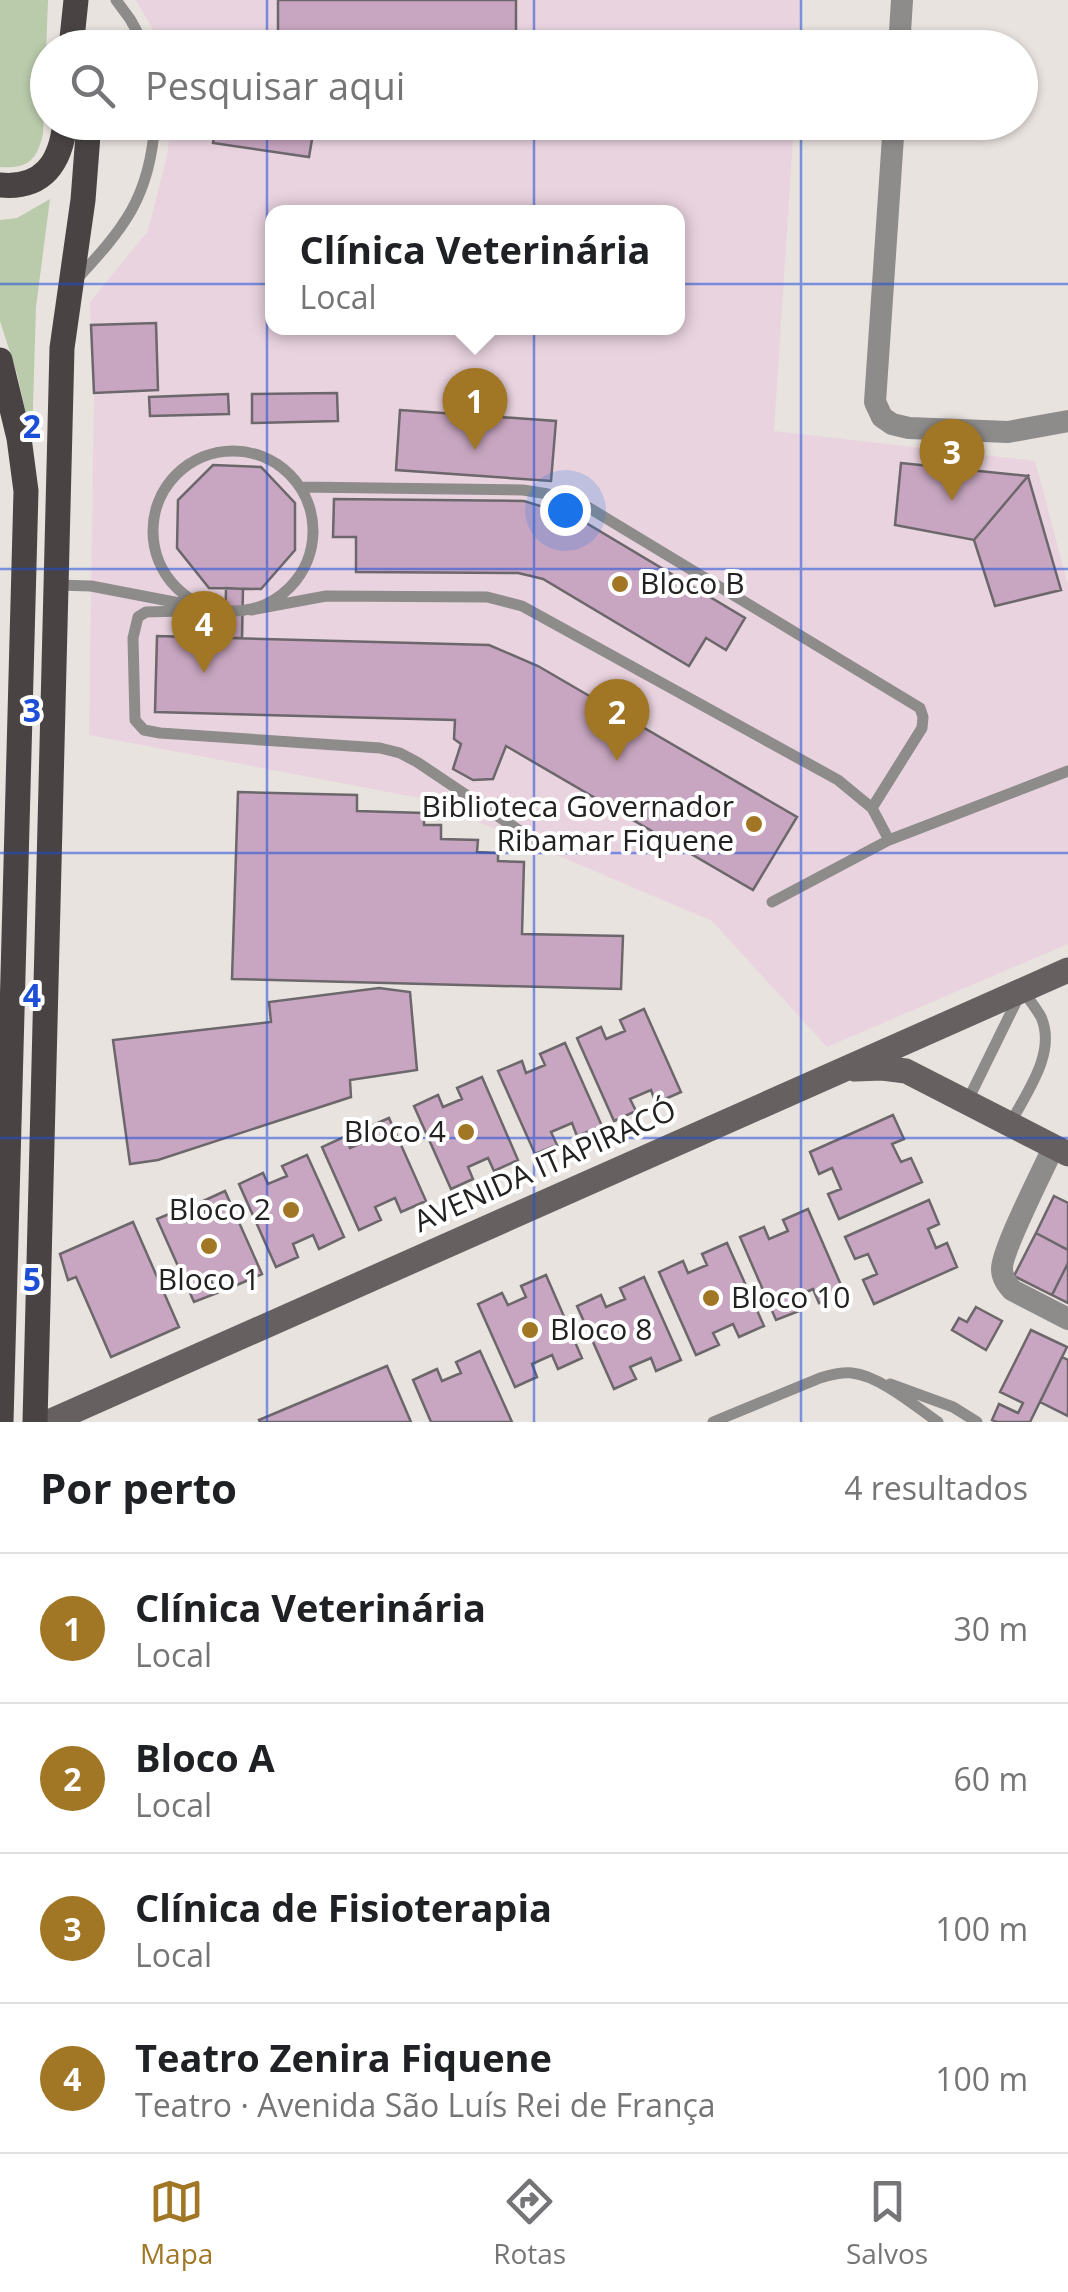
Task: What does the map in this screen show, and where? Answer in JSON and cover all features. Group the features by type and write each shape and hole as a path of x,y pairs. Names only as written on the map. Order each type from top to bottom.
{"main road":[{"path":"74,30 76,0"},
{"path":"86,0 88,30"},
{"path":"0,185 30,182 46,172 61,140"},
{"path":"35,1422 62,348 83,200 87,140"},
{"path":"0,360 19,438 26,491 3,1249 2,1422"},
{"name":"AVENIDA ITAPIRACÓ","path":"49,1422 1068,970"},
{"path":"906,1071 903,1055 910,1040"},
{"path":"840,1070 906,1071 1061,1150"}],"street":[{"path":"900,30 902,0"},
{"path":"893,140 875,402 882,417 909,428 1008,432 1068,421"},
{"path":"1061,1150 1006,1252 1002,1272 1012,1290 1068,1320"}],"lane":[{"path":"116,0 136,30"},
{"path":"69,288 129,218 147,178 152,140"},
{"path":"219,610 186,597 173,585 156,556 153,521 158,502 180,471 196,460 234,451 254,454 288,472 310,504 314,523 310,556 294,584 282,596 251,610"},
{"path":"300,487 523,490 586,506 920,708 922,728 872,808"},
{"path":"56,586 91,586 234,612 326,596 506,600 838,780 872,808 889,840"},
{"path":"219,610 146,612 138,617 133,638 135,720 144,730 390,750 417,762 532,838"},
{"path":"772,902 889,840 1068,771"},
{"path":"967,1102 1022,990 1040,1014 1046,1044 1043,1058 1010,1124"},
{"path":"713,1422 837,1373 872,1378 940,1402 977,1422"},
{"path":"872,1378 938,1422"}],"shaded area":[{"path":"136,0 801,0 799,30 153,30"},
{"path":"169,140 793,140 774,431 1035,461 1068,585 1068,944 827,1047 712,921 425,799 89,735 94,393 90,302 148,231"}],"green space":[{"path":"0,0 48,0 47,30 30,30 30,140 41,140 30,161 0,167"},
{"path":"50,199 36,307 32,440 0,321 0,220 17,218"}],"building":[{"path":"278,0 516,0 516,30 278,30"},
{"path":"213,140 312,140 309,157 213,143"},
{"path":"156,323 158,390 94,393 91,325"},
{"path":"337,393 338,421 252,423 252,394"},
{"path":"228,394 229,414 150,416 149,397"},
{"path":"400,410 556,421 551,481 396,470"},
{"path":"901,463 1028,476 974,540 895,525"},
{"path":"213,465 261,467 295,503 295,550 261,589 209,588 177,548 178,500"},
{"path":"1028,476 1061,590 995,606 974,540"},
{"name":"Bloco B","path":"334,499 524,501 576,517 745,618 726,650 706,638 689,666 543,579 518,573 356,572 356,537 333,537"},
{"path":"226,588 243,589 242,638 225,638"},
{"path":"157,636 489,645 538,666 797,817 753,890 506,746 493,779 473,780 453,769 461,744 454,739 455,720 155,712"},
{"path":"238,792 357,795 357,811 424,813 424,825 441,825 441,839 478,840 477,852 498,853 498,861 524,862 522,934 623,936 621,989 232,979"},
{"path":"379,988 410,992 417,1070 350,1080 351,1097 158,1160 130,1164 113,1040 271,1022 269,1002"},
{"path":"644,1009 681,1092 656,1103 651,1090 630,1099 636,1111 614,1121 577,1038 601,1027 606,1039 625,1031 620,1020"},
{"path":"565,1043 602,1126 577,1136 572,1123 551,1132 557,1145 535,1154 498,1071 522,1061 526,1073 545,1065 540,1054"},
{"name":"Bloco 4","path":"482,1077 518,1160 494,1171 488,1158 468,1167 473,1179 451,1189 414,1106 438,1095 443,1107 462,1099 457,1088"},
{"path":"893,1115 904,1139 892,1144 901,1162 911,1158 922,1182 839,1219 828,1194 841,1189 832,1168 819,1174 810,1152"},
{"path":"389,1118 426,1201 401,1212 395,1198 375,1207 381,1220 359,1230 322,1147 346,1136 350,1148 369,1140 364,1129"},
{"name":"Bloco 2","path":"307,1155 344,1237 319,1249 313,1235 293,1244 298,1257 276,1267 239,1184 263,1173 268,1184 287,1176 282,1166"},
{"name":"Bloco 1","path":"225,1191 262,1274 237,1285 231,1272 211,1280 217,1293 194,1302 157,1219 181,1209 187,1221 205,1212 201,1202"},
{"path":"1054,1196 1068,1203 1068,1250 1036,1233"},
{"path":"929,1200 939,1224 928,1229 936,1248 947,1243 957,1267 874,1304 863,1280 877,1274 868,1254 855,1259 845,1237"},
{"path":"808,1209 844,1292 819,1303 813,1289 793,1298 799,1311 776,1320 740,1237 764,1227 769,1239 788,1231 783,1220"},
{"path":"133,1222 179,1327 111,1357 76,1277 68,1280 60,1254"},
{"path":"1036,1233 1068,1250 1068,1263 1052,1295 1014,1276"},
{"name":"Bloco 10","path":"727,1243 764,1326 739,1337 733,1324 713,1333 719,1345 696,1355 659,1272 683,1261 688,1273 707,1265 702,1254"},
{"path":"1068,1263 1068,1303 1052,1295"},
{"name":"Bloco 8","path":"546,1275 582,1358 558,1369 552,1355 532,1364 537,1377 515,1387 478,1304 502,1293 508,1305 526,1297 521,1286"},
{"path":"644,1277 681,1360 656,1371 651,1358 630,1367 636,1379 614,1389 577,1306 601,1295 606,1307 625,1299 620,1288"},
{"path":"976,1307 1002,1321 986,1350 952,1330 959,1318 967,1322"},
{"path":"1031,1330 1067,1347 1030,1422 992,1420 999,1404 1018,1413 1023,1403 1000,1392"},
{"path":"480,1351 512,1422 431,1422 413,1380 437,1369 442,1381 461,1373 456,1362"},
{"path":"1062,1357 1068,1360 1068,1416 1040,1402"},
{"path":"387,1366 411,1422 259,1420"}],"place":[{"name":"Clínica Veterinária","path":"475,450"},
{"name":"Clínica de Fisioterapia","path":"952,501"},
{"name":"Bloco B","path":"620,584"},
{"name":"Teatro Zenira Fiquene","path":"204,673"},
{"name":"Bloco A","path":"617,761"},
{"name":"Biblioteca Governador Ribamar Fiquene","path":"754,824"},
{"name":"Bloco 4","path":"466,1132"},
{"name":"Bloco 2","path":"291,1210"},
{"name":"Bloco 1","path":"209,1246"},
{"name":"Bloco 10","path":"711,1298"},
{"name":"Bloco 8","path":"530,1330"}]}
